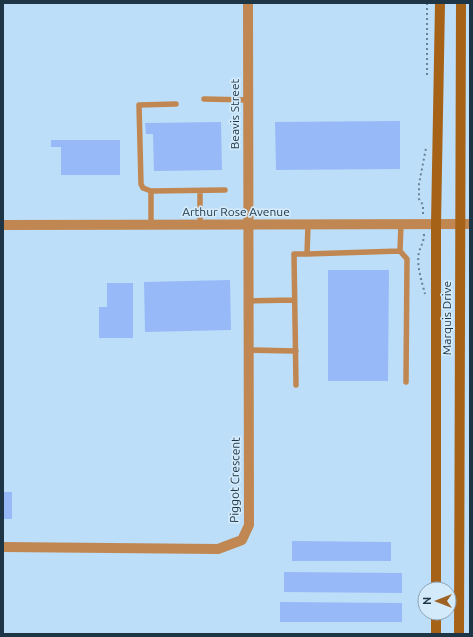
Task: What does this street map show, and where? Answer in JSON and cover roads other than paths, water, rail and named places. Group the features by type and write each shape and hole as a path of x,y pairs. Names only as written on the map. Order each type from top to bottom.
{"main road":[{"name":"Marquis Drive","path":"436,581 436,224 440,3"},
{"name":"Marquis Drive","path":"459,634 465,224 461,3"},
{"path":"436,621 436,634"}],"street":[{"name":"Beavis Street","path":"248,3 248,225"},
{"name":"Arthur Rose Avenue","path":"3,225 465,224"},
{"name":"Piggot Crescent","path":"3,547 218,549 242,540 249,525 248,225"}],"lane":[{"path":"204,100 248,100"},
{"path":"176,104 139,105 141,184 143,188 151,191 225,190"},
{"path":"151,191 151,225"},
{"path":"200,191 200,225"},
{"path":"400,252 401,224"},
{"path":"307,254 308,225"},
{"path":"296,385 294,254 400,252 407,259 406,382"},
{"path":"248,300 294,300"},
{"path":"248,350 296,351"}]}
